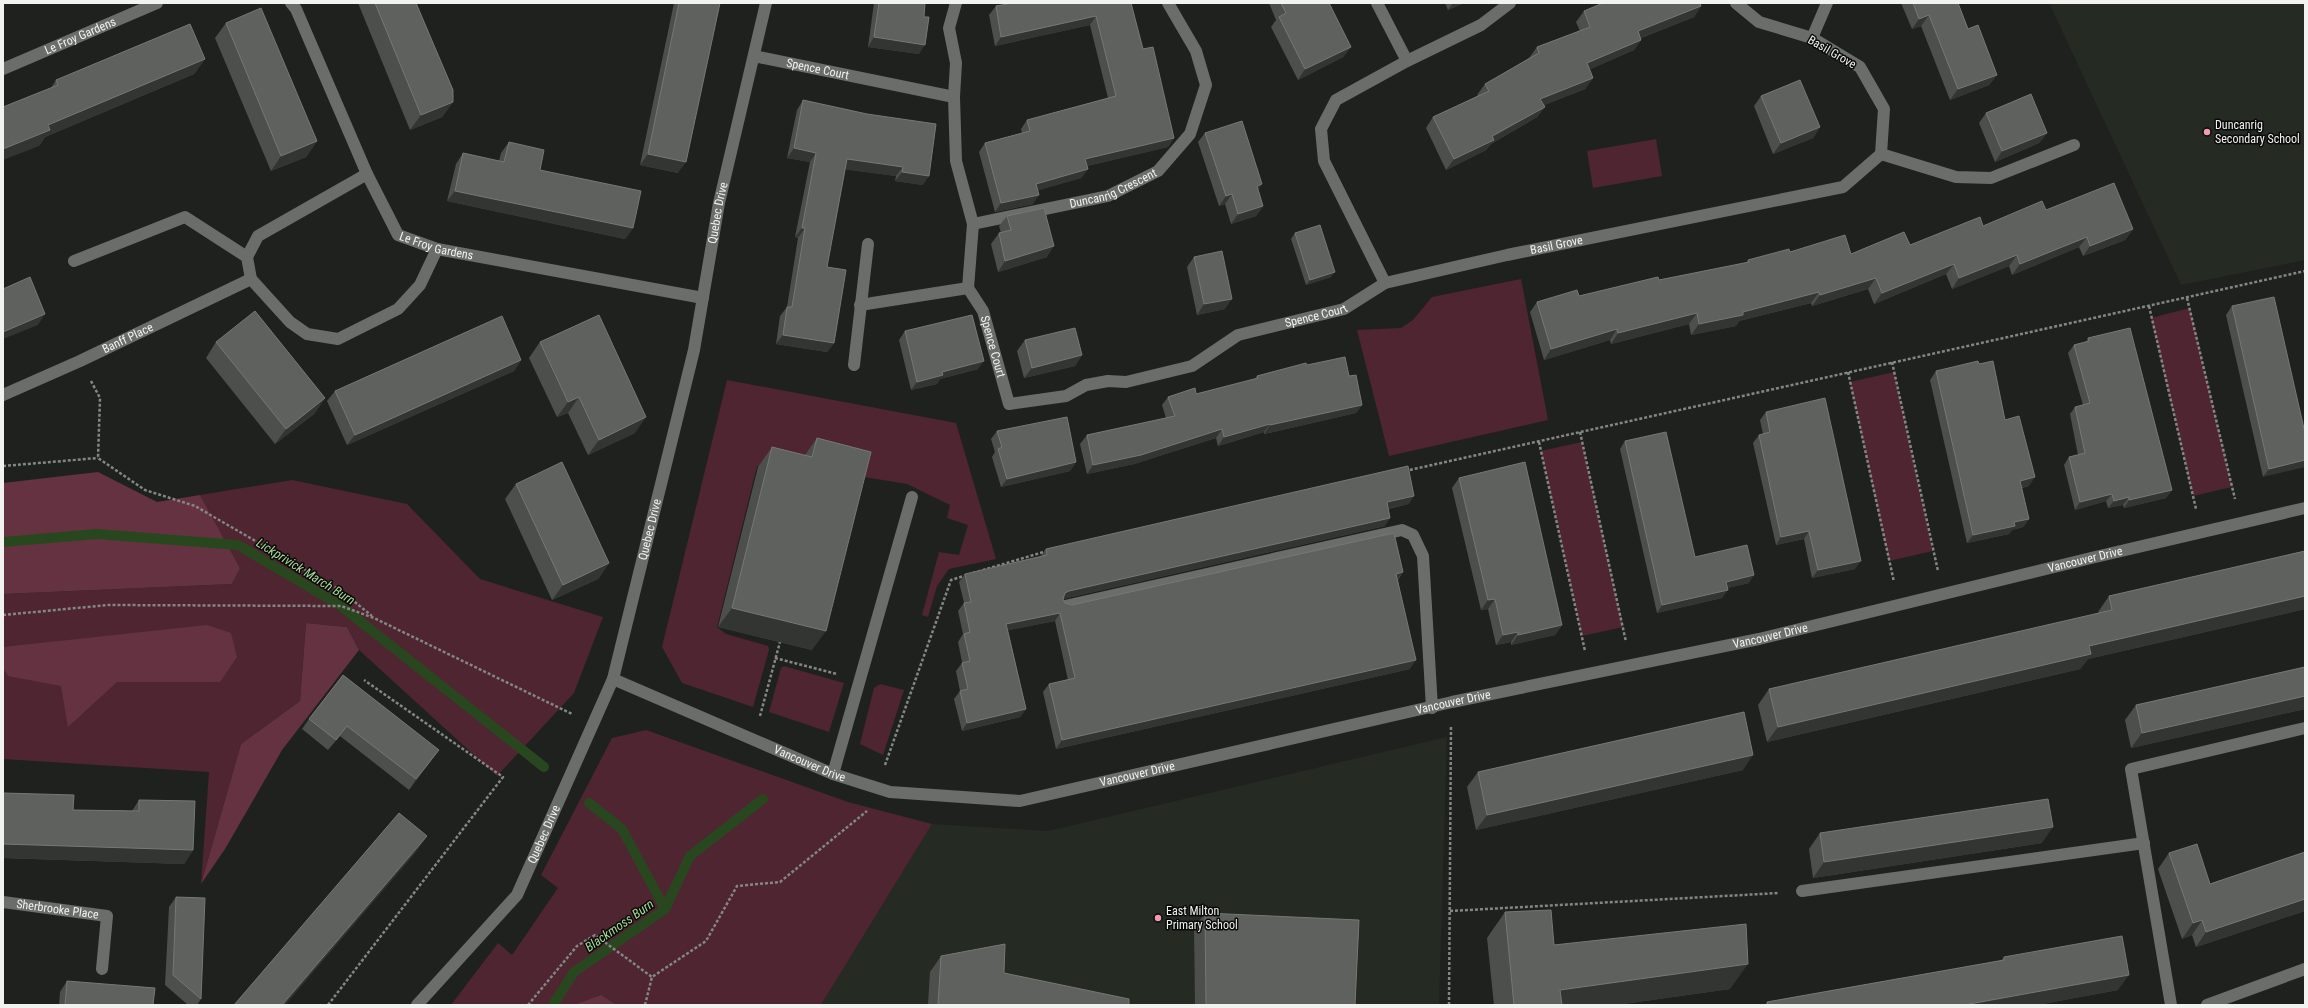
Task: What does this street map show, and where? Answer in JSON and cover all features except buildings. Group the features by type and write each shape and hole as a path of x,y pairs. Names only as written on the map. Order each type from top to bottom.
{"street":[{"name":"Le Froy Gardens","path":"3,70 157,3"},
{"name":"Le Froy Gardens","path":"291,3 296,9 367,174 398,235 437,249 703,298"},
{"name":"Quebec Drive","path":"417,1005 517,895 613,679 694,350 719,203 766,3"},
{"path":"860,304 968,288 973,224 956,161 954,97 956,63 949,28 956,3"},
{"name":"Duncanrig Crescent","path":"973,224 1108,196 1158,171 1190,134 1206,85 1196,51 1168,3"},
{"path":"1377,3 1407,62"},
{"path":"1385,283 1324,161 1321,129 1336,100 1407,62 1482,25 1510,3"},
{"name":"Basil Grove","path":"1385,283 1507,255 1843,187 1881,154 1884,109 1860,66 1812,38 1759,22 1736,3"},
{"path":"1812,38 1827,3"},
{"name":"Spence Court","path":"754,56 954,97"},
{"path":"1881,154 1956,178 1991,178 2074,146"},
{"path":"367,174 258,236 247,257 251,279 290,322 307,334 338,339 398,309 420,285 437,249"},
{"path":"74,261 185,217 247,257"},
{"path":"854,365 868,244"},
{"name":"Banff Place","path":"6,394 80,361 251,279"},
{"name":"Spence Court","path":"968,288 983,311 1009,404 1066,396 1086,385 1108,381 1126,382 1192,366 1238,335 1344,309 1385,283"},
{"path":"833,774 912,497"},
{"name":"Vancouver Drive","path":"613,679 833,774 876,789 890,792 1020,801 1432,708 1452,702 1590,675 1759,639 1942,593 2305,508"},
{"path":"1065,606 1402,530 1413,535 1423,556 1432,708"},
{"path":"2172,1005 2131,769 2305,728"},
{"path":"1802,892 2144,843"},
{"name":"Sherbrooke Place","path":"3,902 107,916 102,969"},
{"path":"2206,1005 2305,969"}],"path":[{"path":"1399,473 1892,362 2305,272"},
{"path":"2187,298 2240,523"},
{"path":"2149,306 2201,533"},
{"path":"80,361 100,398 98,458"},
{"path":"1892,362 1942,593"},
{"path":"1848,372 1898,604"},
{"path":"1580,432 1631,666"},
{"path":"1539,442 1590,675"},
{"path":"3,466 98,458 145,490 195,506 340,590 374,618"},
{"path":"876,789 951,580 1027,555 1050,550"},
{"path":"3,615 108,605 341,606 374,618 594,724"},
{"path":"751,739 762,710 780,642"},
{"path":"775,658 859,680"},
{"path":"328,1005 503,777 364,680"},
{"path":"1449,1005 1452,702"},
{"path":"645,1005 652,977 706,941 737,886 780,882 843,830"},
{"path":"1450,911 1802,892"},
{"path":"528,1005 577,946 595,935 652,977"}],"shaded area":[{"name":"Duncanrig Secondary School","path":"2049,3 2305,3 2305,260 2181,285"},
{"path":"1656,139 1662,176 1593,188 1587,151"},
{"path":"1521,279 1548,420 1389,456 1357,330 1401,328 1413,320 1432,297"},
{"path":"2190,308 2232,487 2193,496 2151,318"},
{"path":"1894,372 1933,551 1889,561 1850,382"},
{"path":"727,380 956,423 996,559 949,569 937,586 928,617 922,615 939,552 959,555 968,525 947,518 950,505 907,484 864,477 797,475 757,466 717,627 726,634 768,646 769,650 753,707 682,683 662,647"},
{"path":"1582,442 1623,627 1582,636 1541,451"},
{"path":"98,472 157,502 200,495 240,568 232,584 3,594 3,483"},
{"path":"292,480 407,504 480,579 603,617 574,693 497,776 359,650 347,627 306,623 300,701 241,744 201,884 209,772 3,759 3,594 232,584 240,568 200,495"},
{"path":"306,623 347,627 359,650 282,750 225,849 201,884 241,744 300,701"},
{"path":"207,625 231,633 237,657 220,682 117,682 68,727 61,686 8,676 3,668 3,647"},
{"path":"784,666 844,683 829,732 769,712 781,668"},
{"path":"880,684 904,690 883,755 860,744 874,688"},
{"path":"646,730 848,802 932,824 821,1005 451,1005 498,943 512,955 558,888 541,875 612,738"},
{"name":"East Milton Primary School","path":"1447,737 1439,1005 821,1005 932,824 1048,831"},
{"path":"601,995 616,1005 574,1005"}],"waterway":[{"name":"Lickprivick March Burn","path":"3,542 97,534 238,545 341,606 544,767"},
{"name":"Blackmoss Burn","path":"553,1005 574,972 665,909 690,856 763,799"},
{"name":"Lickprivick March Burn","path":"589,803 622,829 665,909"}],"place":[{"name":"Duncanrig Secondary School","path":"2207,132"},
{"name":"East Milton Primary School","path":"1158,918"}]}
